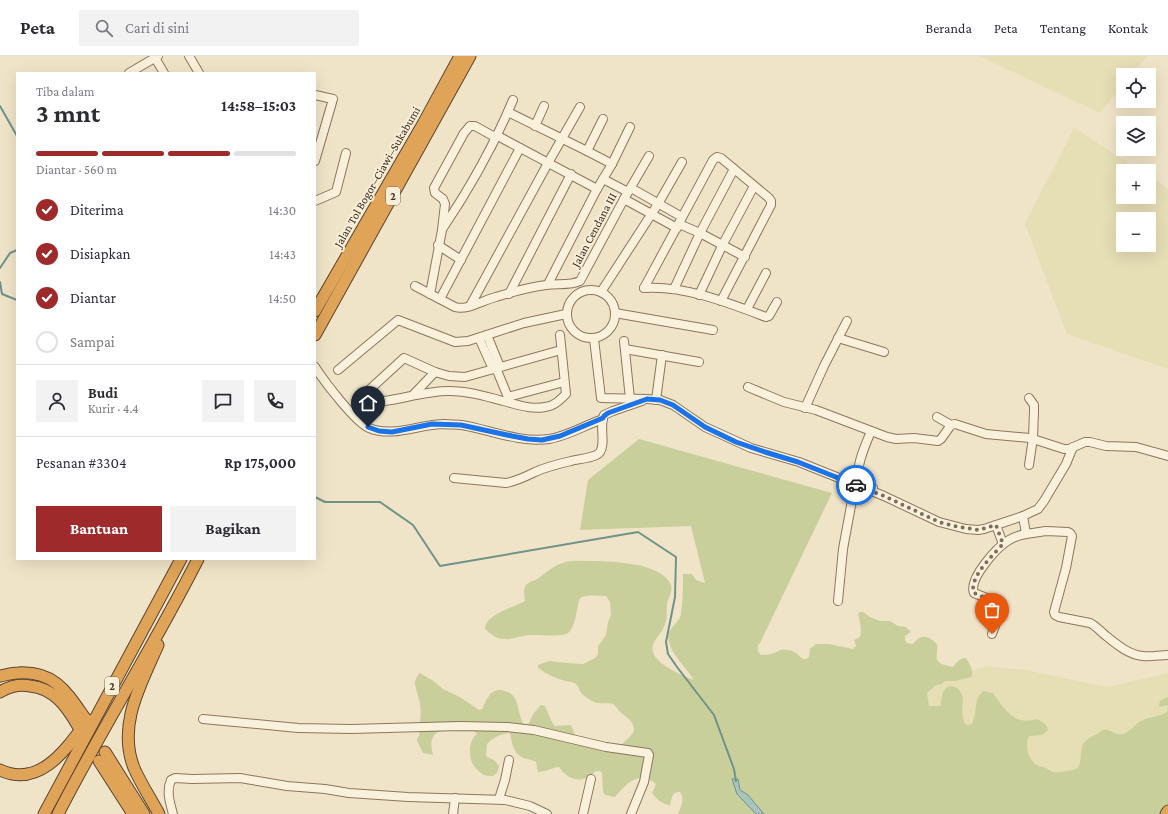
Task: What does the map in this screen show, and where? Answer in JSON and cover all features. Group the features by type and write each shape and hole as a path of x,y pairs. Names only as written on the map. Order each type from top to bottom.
{"highway":[{"name":"Jalan Tol Bogor–Ciawi–Sukabumi","path":"316,309 423,124 460,56"},
{"name":"Jalan Tol Bogor–Ciawi–Sukabumi","path":"316,333 470,56"},
{"name":"2","path":"44,814 180,560"},
{"name":"2","path":"58,814 197,560"},
{"path":"159,814 133,763 128,735 130,718 137,695 181,592"},
{"path":"0,676 18,673 38,674 53,680 67,692 81,722 51,692 38,686 19,684 0,692"},
{"path":"0,770 7,774 24,775 42,769 57,758 69,746 112,688"},
{"path":"133,814 102,757 144,814"}],"street":[{"path":"189,56 198,72"},
{"path":"131,72 157,57 164,72"},
{"path":"316,95 333,99 316,158"},
{"path":"442,230 490,151 513,100"},
{"path":"535,126 544,106"},
{"path":"470,306 580,107"},
{"path":"508,112 612,164"},
{"path":"587,151 603,119"},
{"path":"457,207 444,201 435,193 434,188 466,130 470,126 475,126 493,136 496,136 597,188"},
{"path":"415,286 458,308 466,308 495,297 548,284 630,127"},
{"path":"440,299 520,148"},
{"path":"316,201 336,192 346,153"},
{"name":"Jalan Cendana III","path":"548,284 577,282 582,279 649,156"},
{"path":"721,302 772,205 769,198 721,158 717,157 715,158 644,288 674,288 768,317 777,302"},
{"path":"601,292 658,204 682,162"},
{"path":"674,288 700,233 734,169"},
{"path":"509,294 570,174"},
{"path":"603,179 628,193 658,204 679,223"},
{"path":"699,295 723,244 754,186"},
{"path":"628,193 651,214 679,223 723,244 745,257"},
{"path":"430,294 442,230 444,201"},
{"path":"438,245 461,260"},
{"path":"747,310 766,273"},
{"path":"591,290 601,292 608,297 613,305 615,313 614,322 609,330 602,336 585,338 578,335 571,330 567,322 566,314 568,305 574,297 582,292 591,290"},
{"path":"615,313 713,330"},
{"path":"338,370 398,320 455,342 468,341 524,323 566,314"},
{"path":"805,408 818,377 847,321"},
{"path":"560,335 566,394 556,404 545,408 531,407 510,400 468,392 430,392 385,401 378,399 368,391 404,358 435,372 449,376 465,376 561,350"},
{"path":"483,336 510,400"},
{"path":"594,338 601,398 652,399 673,405 705,427 736,442 798,462 884,496 939,522 954,526 978,530 1023,516 1038,509 1066,464 1073,447"},
{"path":"838,338 884,352"},
{"path":"630,399 625,345 662,355 698,362"},
{"path":"652,399 662,355"},
{"path":"316,368 358,420 368,427 379,431 392,432 432,424 461,425 528,439 542,440 560,436 603,418 608,413 652,399"},
{"path":"413,396 435,372"},
{"path":"510,400 564,382"},
{"path":"748,387 784,402 816,410 896,439 914,438 936,441 942,439 951,425"},
{"path":"1029,398 1034,408 1033,438 1029,465"},
{"path":"937,417 951,425 955,424 986,434 1033,438 1064,449 1085,442 1093,442 1106,446 1139,447 1168,456"},
{"path":"454,478 513,482 546,468 599,454 601,450 603,418"},
{"path":"871,431 859,467 859,475 862,480 884,496"},
{"path":"838,601 843,549 855,484"},
{"path":"1023,516 1026,534"},
{"path":"996,525 1003,544"},
{"path":"992,634 1002,603 1000,601 988,599 974,593 973,586 982,568 1003,544 1017,536 1046,531 1068,532 1072,536 1066,568 1054,612 1055,615 1094,625 1106,636 1134,655 1144,657 1168,655"},
{"path":"203,719 298,728 351,729 460,726 507,727 534,730 606,747 644,752 648,753 649,755 646,778 631,814"},
{"path":"499,799 509,760"},
{"path":"173,814 169,799 168,787 171,780 174,778 240,778 287,786 325,789 349,793 408,797 509,800 546,814"},
{"path":"583,814 591,779"},
{"path":"453,814 455,798"}],"shaded area":[{"path":"979,56 1147,56 1137,68 1116,68 1116,94 1100,113"},
{"path":"1074,128 1130,164 1116,164 1116,204 1156,204 1156,181 1168,189 1168,369 1067,334 1025,224"},
{"path":"986,666 1026,670 1107,687 1168,673 1168,715 1069,775 1034,771 975,727 961,724 942,711 924,706 927,687"}],"green space":[{"path":"639,439 832,493 758,645 758,651 761,655 770,654 780,650 790,650 805,659 809,657 810,649 816,644 829,644 853,649 856,646 854,640 860,637 861,634 858,614 860,612 863,612 880,621 890,621 898,626 906,627 911,632 905,636 907,643 913,644 922,637 927,637 937,644 937,660 941,664 953,667 957,662 966,658 972,670 971,677 955,681 945,681 942,684 936,685 927,693 929,706 941,706 944,690 952,686 955,687 962,695 962,713 964,722 967,725 972,724 979,696 983,691 993,693 1006,711 1011,715 1022,720 1029,721 1037,719 1046,725 1048,730 1042,735 1028,737 1028,751 1034,763 1053,772 1065,772 1077,768 1081,761 1081,752 1084,743 1102,730 1123,734 1128,732 1141,721 1167,712 1168,705 1168,804 1165,810 1168,814 678,814 682,800 680,792 673,794 670,806 656,798 652,793 656,784 644,778 638,778 628,783 615,797 605,795 603,792 602,773 600,771 596,771 584,779 572,778 565,774 559,767 538,772 536,762 517,754 512,744 510,733 497,736 487,744 486,756 495,761 499,766 497,773 493,776 484,775 474,766 472,762 470,749 472,741 477,734 473,731 456,728 439,732 435,734 432,739 431,747 433,755 423,753 417,741 419,736 421,712 415,682 420,673 443,689 460,697 479,710 482,709 490,694 496,690 508,692 515,698 524,725 528,725 533,714 541,705 545,706 555,726 571,725 575,735 587,742 619,748 634,732 632,723 614,704 594,702 581,693 576,684 554,677 538,668 538,665 549,661 583,664 595,658 598,654 598,646 606,635 608,622 611,615 610,602 606,596 589,596 580,598 573,626 568,633 565,634 528,635 511,639 501,639 485,629 486,624 495,615 525,601 524,589 529,583 557,565 566,562 620,562 644,567 664,576 671,585 671,590 667,603 666,621 663,630 654,642 653,651 656,657 667,667 694,680 673,652 668,638 670,631 681,614 683,574 692,574 696,580 705,583 691,526 580,530 588,480"},
{"path":"1168,697 1168,705 1159,706 1160,701"}],"water":[{"path":"732,779 738,779 740,790 748,795 764,814 756,814 737,794"}],"waterway":[{"path":"0,106 16,134"},
{"path":"0,268 10,253 16,250"},
{"path":"0,282 2,294 16,300"},
{"path":"316,498 325,502 380,502 413,525 440,566 638,532 676,557 675,597 666,642 668,654 714,715 734,769 736,781"}],"way so far":[{"path":"856,485 884,496 939,522 966,529 978,530 996,525 1003,544 982,568 976,577 972,590 978,595 988,599 1000,601 1002,603 992,634"}],"route":[{"path":"368,427 379,431 392,432 432,424 461,425 528,439 542,440 550,439 577,430 603,418 608,413 647,399 660,400 673,405 705,427 736,442 751,448 792,459 856,485"}]}
